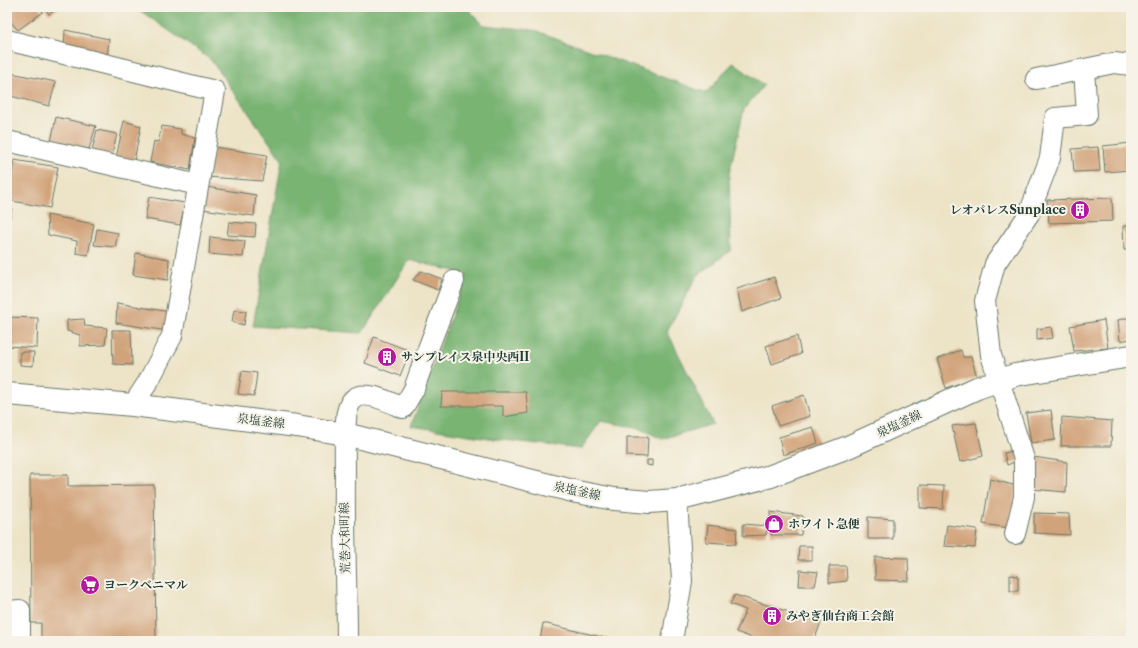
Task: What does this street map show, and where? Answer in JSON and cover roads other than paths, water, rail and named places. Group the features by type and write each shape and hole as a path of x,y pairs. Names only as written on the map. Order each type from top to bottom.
{"main road":[{"name":"泉塩釜線","path":"7,394 133,405 297,426 345,434 577,492 614,499 649,502 677,500 771,476 848,447 976,388 1015,375 1131,356"}],"street":[{"path":"7,40 215,92 172,336 148,382 133,405"},
{"path":"1036,79 1114,63 1131,65"},
{"path":"1016,534 1024,497 1024,459 991,355 985,301 995,264 1029,214 1050,158 1055,118 1087,115 1084,69"},
{"path":"7,141 198,185"},
{"name":"荒巻大和町線","path":"347,641 344,503 345,434 349,405 354,398 363,395 379,398 404,408 414,389 454,281"},
{"path":"672,641 682,581 677,500"},
{"path":"7,611 20,610 20,641"}],"place":[{"name":"レオパレスSunplace","path":"1080,210"},
{"name":"サンプレイス泉中央西II","path":"387,357"},
{"name":"ホワイト急便","path":"774,524"},
{"name":"ヨークベニマル","path":"90,585"},
{"name":"みやぎ仙台商工会館","path":"772,616"}]}
